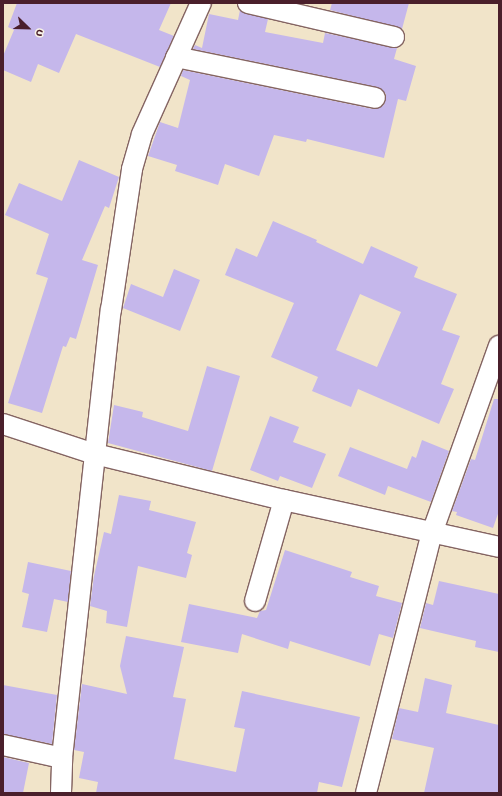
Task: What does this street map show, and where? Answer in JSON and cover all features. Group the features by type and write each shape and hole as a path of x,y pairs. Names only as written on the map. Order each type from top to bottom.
{"street":[{"path":"61,793 62,758 111,310 132,169 142,134 201,3"},
{"path":"248,3 394,37"},
{"path":"176,57 375,98"},
{"path":"366,793 432,533 499,346"},
{"path":"3,424 95,454 284,500 499,547"},
{"path":"254,601 284,500"},
{"path":"3,745 62,758"}],"building":[{"path":"17,3 171,3 159,30 174,36 160,67 76,34 59,73 38,64 31,82 3,70 3,56 14,30 8,27"},
{"path":"332,3 409,3 402,29 330,10"},
{"path":"240,10 268,19 265,32 323,43 325,33 397,48 394,59 416,66 406,101 398,99 384,158 307,139 306,142 274,135 259,176 225,164 218,185 175,171 177,165 148,156 160,122 178,128 190,80 181,76 183,70 373,109 384,105 386,94 377,87 193,49 195,45 202,48 209,14 238,20"},
{"path":"79,160 119,177 109,208 105,206 82,260 98,265 76,339 70,337 66,347 63,346 42,413 8,403 48,278 36,274 49,234 5,215 19,183 62,201"},
{"path":"273,221 317,240 316,242 363,264 371,246 418,267 414,277 457,294 442,330 460,336 441,384 454,389 439,424 358,389 351,407 312,391 318,377 271,357 294,303 225,275 236,248 257,257","holes":["360,294 401,312 377,367 336,350"]},
{"path":"174,269 200,280 180,331 123,308 131,284 163,297"},
{"path":"207,366 240,376 212,471 108,443 114,405 143,412 142,417 188,431"},
{"path":"494,399 499,399 499,511 493,528 456,515 457,512 452,511 471,459 475,460"},
{"path":"270,416 299,427 293,442 326,454 312,488 280,476 278,481 250,470"},
{"path":"422,440 449,451 431,502 388,486 385,495 338,476 350,447 407,469 412,456 416,458"},
{"path":"119,495 151,501 149,510 196,522 187,553 192,555 186,578 138,566 127,627 106,623 107,611 90,606 94,576 104,532 111,534"},
{"path":"285,550 352,572 350,577 379,586 376,596 402,603 393,638 379,634 370,666 290,641 288,649 242,634 238,653 181,642 189,604 257,618 260,611 266,610"},
{"path":"28,562 71,571 68,602 54,599 47,632 22,627 29,594 22,592"},
{"path":"439,581 499,594 499,652 475,647 476,641 420,628 426,603 433,605"},
{"path":"126,636 184,647 173,697 186,699 174,759 236,772 245,729 234,727 242,691 360,717 342,787 319,782 317,793 96,793 98,782 79,778 84,752 74,750 82,684 127,694 120,666"},
{"path":"425,678 452,685 446,713 499,725 499,793 424,793 434,748 392,739 399,708 418,712"},
{"path":"3,685 57,695 52,744 3,734"},
{"path":"3,757 29,763 23,793 3,793"}]}
